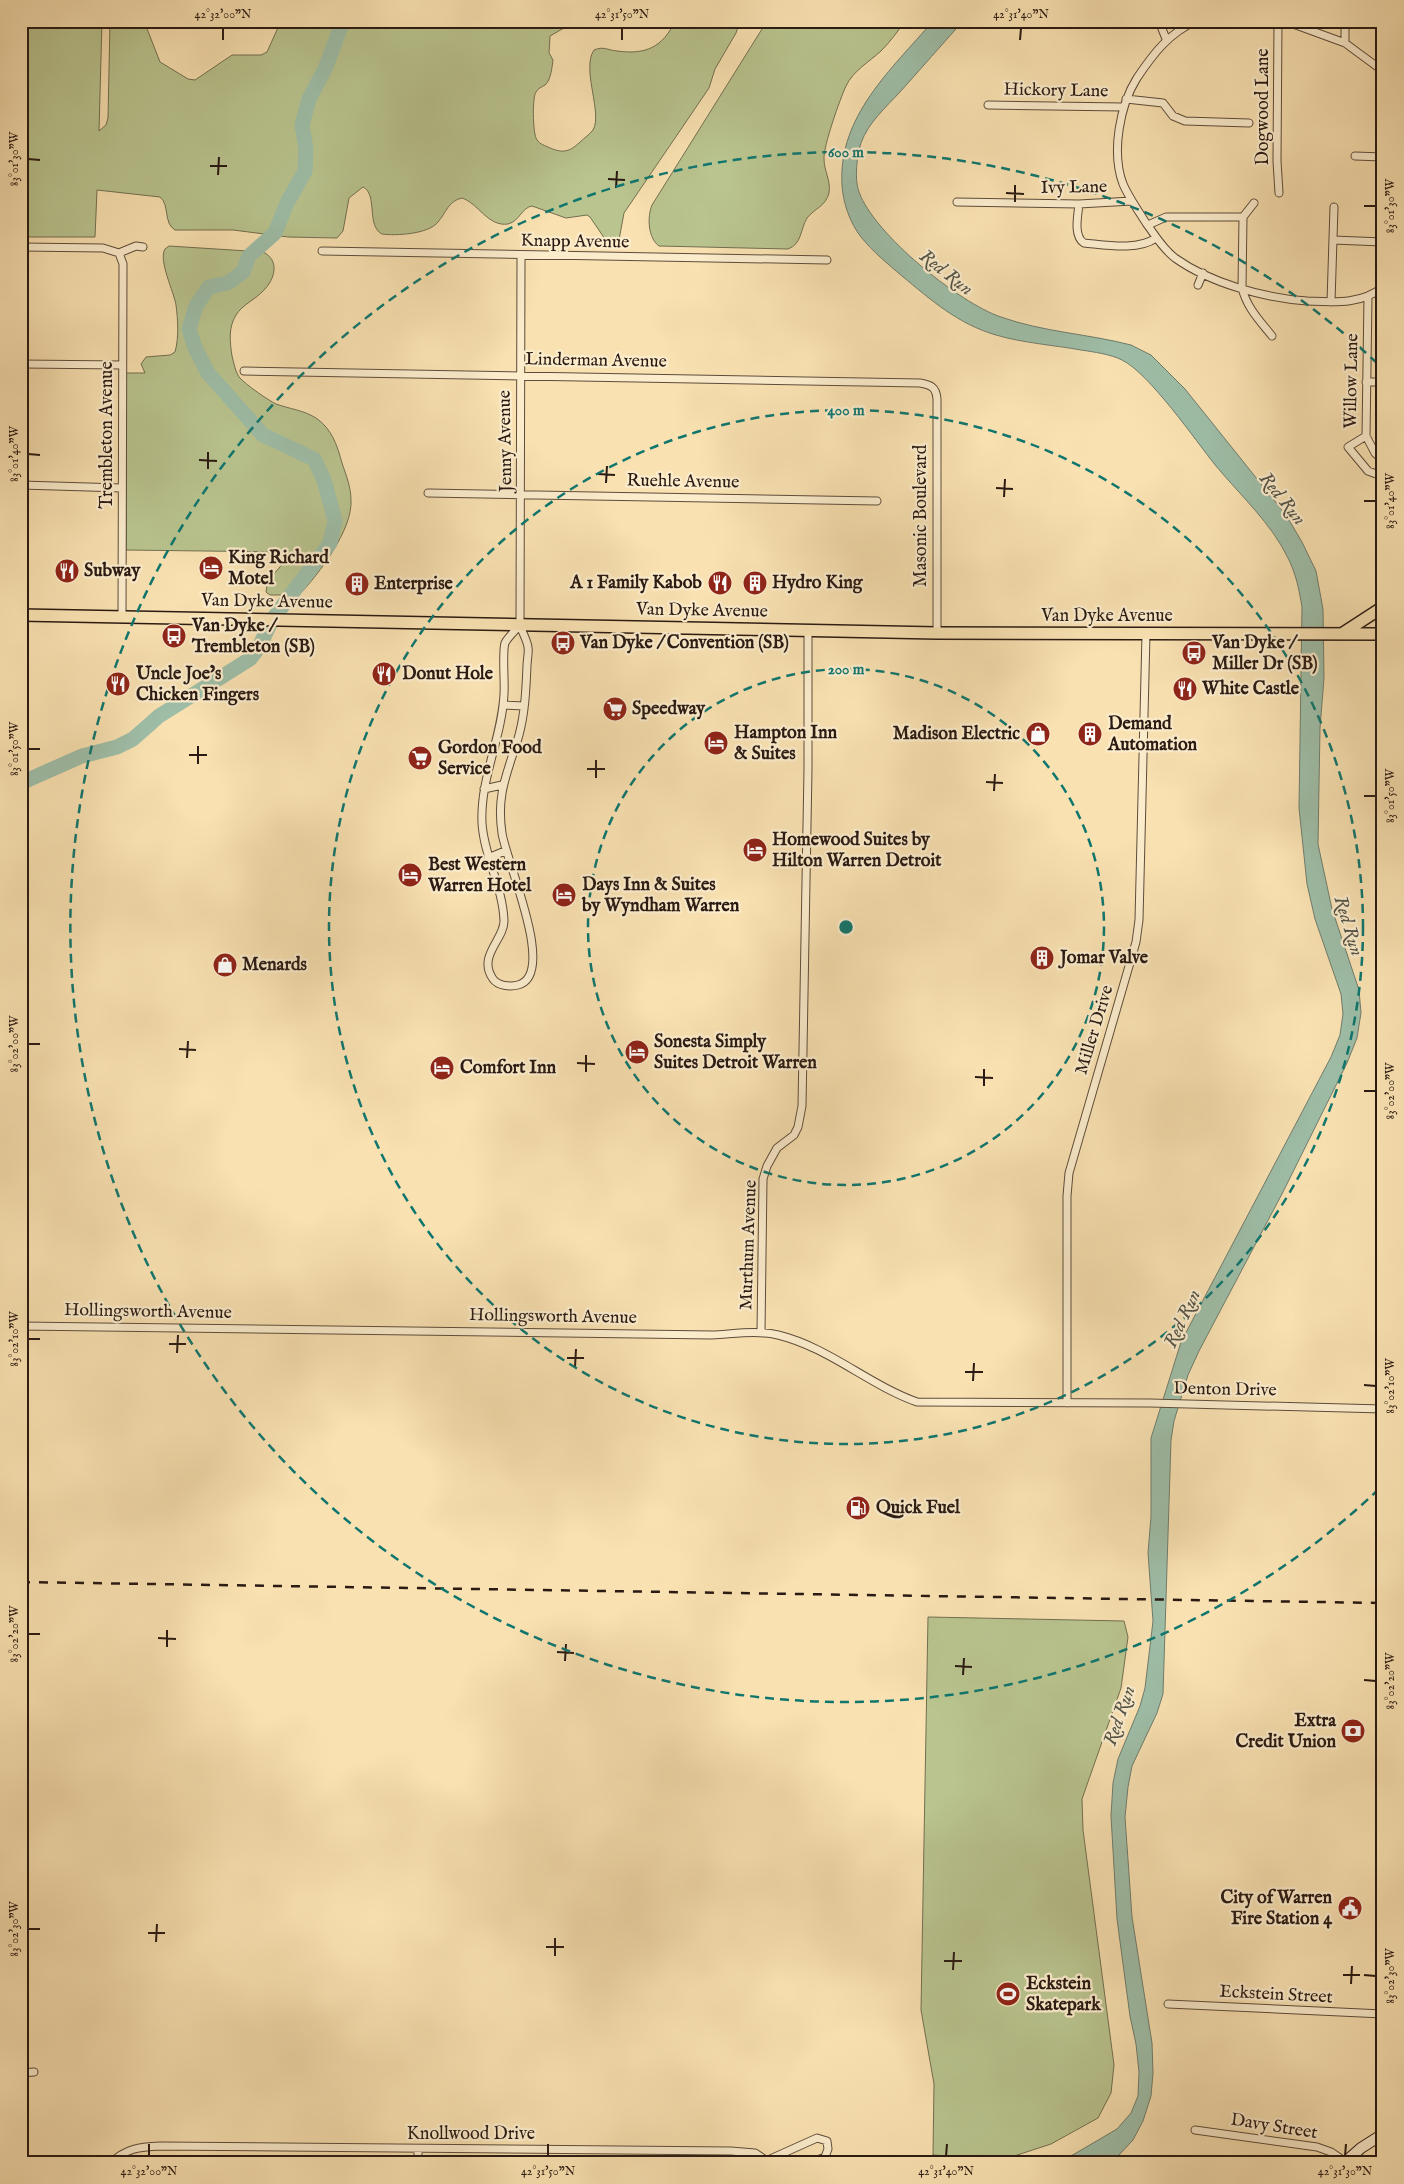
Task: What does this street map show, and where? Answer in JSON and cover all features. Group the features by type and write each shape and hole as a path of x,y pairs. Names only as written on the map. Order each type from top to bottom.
{"main road":[{"path":"1343,633 1383,607"},
{"name":"Van Dyke Avenue","path":"21,615 251,618 937,633 1146,634 1280,632 1383,634"}],"street":[{"path":"1159,21 1166,39"},
{"path":"1196,21 1166,39 1146,65 1126,99 1120,120 1119,162 1124,185 1156,238 1173,256 1203,273 1242,288 1276,298 1348,302 1368,296 1383,287"},
{"name":"Dogwood Lane","path":"1278,21 1277,161 1279,193"},
{"path":"1286,21 1345,43 1383,72"},
{"path":"1345,21 1345,43"},
{"name":"Hickory Lane","path":"1126,99 1163,103 1173,116 1184,121 1249,123"},
{"name":"Hickory Lane","path":"988,105 1123,107"},
{"path":"1354,156 1383,156"},
{"name":"Ivy Lane","path":"957,202 1079,204 1132,201"},
{"path":"1254,203 1244,217 1242,288 1245,300 1272,336"},
{"path":"1079,204 1077,234 1084,243 1137,246 1150,243 1156,238"},
{"path":"1331,302 1334,207"},
{"path":"1148,225 1166,217 1244,217"},
{"path":"1333,240 1383,242"},
{"path":"21,247 103,248 119,253 136,246 143,247"},
{"name":"Knapp Avenue","path":"322,251 827,260"},
{"name":"Trembleton Avenue","path":"119,253 123,264 122,617"},
{"name":"Jenny Avenue","path":"488,858 501,897 504,924 488,958 490,969 493,979 502,985 518,985 526,981 531,974 534,955 522,900 505,851 501,813 502,785 519,734 524,706 528,646 520,625 522,494 521,256"},
{"path":"1198,285 1203,273"},
{"name":"Willow Lane","path":"1368,296 1366,436 1375,452 1383,460"},
{"path":"21,364 122,366"},
{"name":"Linderman Avenue","path":"244,371 520,374 920,383 931,385 936,390 937,399"},
{"path":"1366,382 1383,382"},
{"name":"Masonic Boulevard","path":"937,399 937,633"},
{"path":"1366,436 1348,447 1368,471 1379,475 1383,474"},
{"path":"21,486 122,488"},
{"name":"Ruehle Avenue","path":"428,492 877,501"},
{"path":"505,851 488,858 482,823 484,789 488,764 499,733 503,705 505,643 520,625"},
{"name":"Murthum Avenue","path":"761,1333 764,1179 767,1166 777,1148 794,1135 798,1127 802,1106 808,789 808,630"},
{"name":"Miller Drive","path":"1067,1403 1067,1196 1069,1173 1134,951 1139,920 1146,634"},
{"path":"503,705 524,706"},
{"path":"484,789 502,785"},
{"name":"Hollingsworth Avenue","path":"21,1326 712,1335 761,1333 778,1335 806,1344 893,1394 917,1402 1067,1403"},
{"name":"Denton Drive","path":"1067,1403 1383,1408"},
{"name":"Eckstein Street","path":"1168,2004 1383,2014"},
{"path":"21,2074 34,2072"},
{"name":"Davy Street","path":"1196,2130 1317,2147 1332,2152 1345,2162"},
{"path":"1345,2162 1383,2134"},
{"name":"Knollwood Drive","path":"111,2163 127,2150 154,2146 748,2152 769,2161 817,2138 827,2142 828,2149 825,2157 810,2163"},
{"path":"418,2149 418,2163"}],"green space":[{"path":"21,21 102,21 99,131 106,125 108,118 110,21 144,21 160,62 188,79 195,80 232,55 261,55 267,52 281,21 565,21 564,28 550,36 549,53 553,60 551,73 547,83 536,92 533,107 534,129 539,143 564,151 575,146 593,130 596,113 590,68 594,50 603,48 614,51 637,52 645,50 659,43 675,21 740,21 736,33 715,69 709,88 624,213 619,240 612,244 607,242 587,215 566,218 532,206 525,209 512,222 501,224 489,218 462,198 450,205 434,226 420,232 395,235 382,234 374,224 370,196 363,187 349,198 343,231 337,238 288,237 233,230 175,230 169,223 165,205 160,197 97,190 95,237 21,237"},
{"path":"767,21 905,21 884,48 857,71 846,86 832,123 824,153 829,193 823,204 807,218 800,236 793,247 788,249 659,246 651,233 649,215 652,205"},
{"path":"169,246 263,252 268,255 274,265 273,275 268,286 239,311 233,320 230,335 232,356 236,370 242,380 276,404 301,411 322,422 333,438 338,450 351,495 350,512 341,537 325,563 299,595 270,595 266,592 269,581 284,560 285,555 283,552 126,550 126,373 145,373 141,364 146,357 170,355 175,352 178,329 176,305 163,261 165,249"},
{"path":"928,1617 1124,1621 1128,1637 1121,1688 1082,1799 1083,1830 1114,2065 1111,2093 1098,2118 1051,2144 1002,2160 933,2155 934,2084 921,2010"}],"shaded area":[{"name":"Red Run","path":"933,21 963,21 868,129 861,143 857,161 856,174 859,192 868,209 899,246 942,282 983,309 1001,317 1033,326 1131,345 1151,355 1185,389 1286,515 1316,571 1323,609 1324,678 1320,728 1318,844 1332,909 1359,990 1361,1013 1357,1038 1347,1063 1283,1192 1199,1351 1188,1375 1174,1421 1171,1440 1163,1694 1157,1713 1132,1766 1125,1817 1132,1917 1152,2043 1153,2073 1151,2096 1143,2121 1133,2140 1119,2155 1107,2163 1059,2163 1117,2129 1131,2113 1138,2096 1139,2072 1136,2044 1130,2016 1117,1919 1111,1816 1113,1783 1118,1759 1140,1706 1145,1688 1153,1621 1148,1553 1151,1517 1151,1438 1181,1342 1331,1057 1340,1035 1343,1014 1341,994 1315,919 1307,884 1299,808 1302,607 1291,564 1281,545 1255,510 1216,466 1172,408 1133,367 1122,360 1107,355 1006,338 969,325 934,302 870,248 850,219 842,185 843,160 849,137 870,95"}],"waterway":[{"path":"21,783 82,756 117,747 133,739 159,716 250,659 259,647 272,620 330,543 335,521 324,480 314,459 263,435 208,373 195,348 189,329 196,306 209,287 228,283 243,272 249,256 275,233 287,203 305,171 306,149 302,125 309,99 325,69 343,21"}],"railway":[{"path":"21,1582 1383,1603"}],"place":[{"name":"King Richard Motel","path":"211,568"},
{"name":"Subway","path":"67,571"},
{"name":"A 1 Family Kabob","path":"720,583"},
{"name":"Hydro King","path":"755,583"},
{"name":"Enterprise","path":"357,584"},
{"name":"Van Dyke / Trembleton (SB)","path":"174,636"},
{"name":"Van Dyke / Convention (SB)","path":"563,643"},
{"name":"Van Dyke / Miller Dr (SB)","path":"1194,653"},
{"name":"Donut Hole","path":"384,674"},
{"name":"Uncle Joe’s Chicken Fingers","path":"118,684"},
{"name":"White Castle","path":"1185,689"},
{"name":"Speedway","path":"615,709"},
{"name":"Madison Electric","path":"1038,734"},
{"name":"Demand Automation","path":"1090,734"},
{"name":"Hampton Inn & Suites","path":"716,743"},
{"name":"Gordon Food Service","path":"420,758"},
{"name":"Homewood Suites by Hilton Warren Detroit","path":"755,850"},
{"name":"Best Western Warren Hotel","path":"410,875"},
{"name":"Days Inn & Suites by Wyndham Warren","path":"564,895"},
{"name":"Jomar Valve","path":"1042,958"},
{"name":"Menards","path":"225,965"},
{"name":"Sonesta Simply Suites Detroit Warren","path":"637,1052"},
{"name":"Comfort Inn","path":"442,1068"},
{"name":"Quick Fuel","path":"858,1508"},
{"name":"Extra Credit Union","path":"1353,1731"},
{"name":"City of Warren Fire Station 4","path":"1350,1908"},
{"name":"Eckstein Skatepark","path":"1008,1994"}]}
